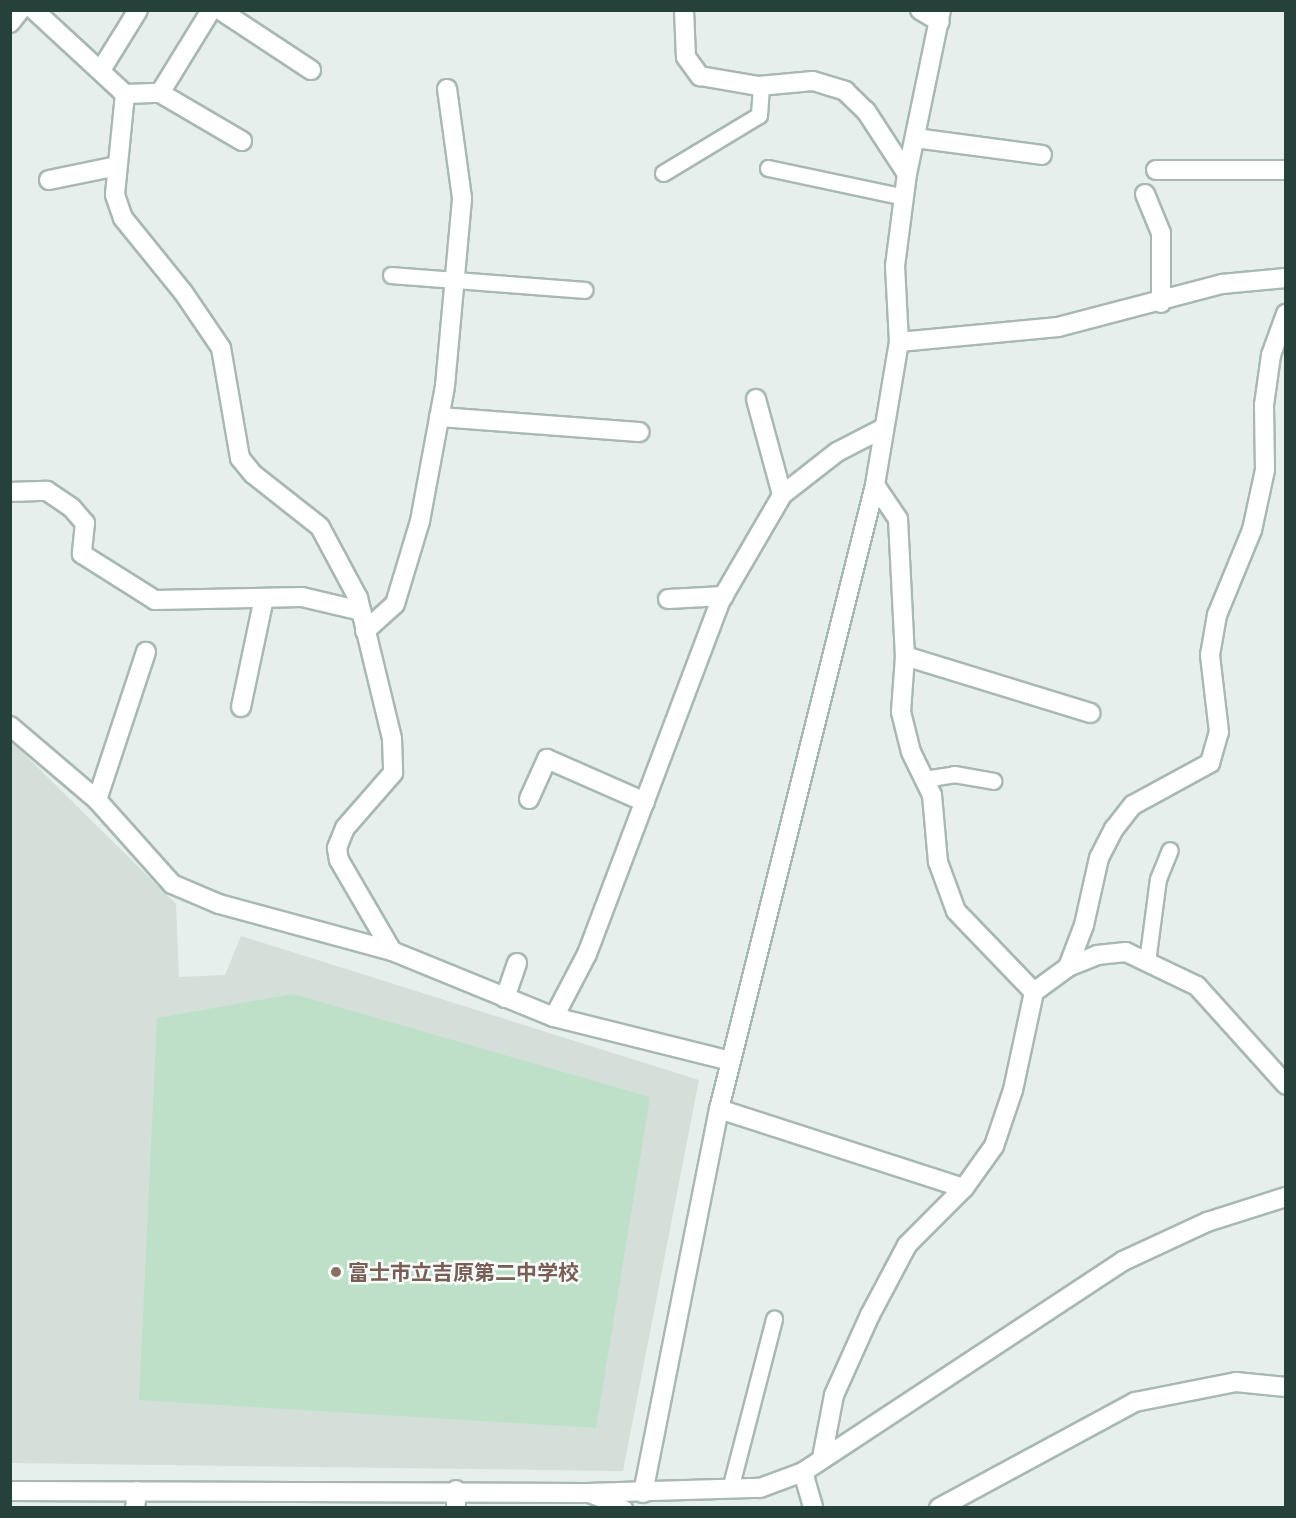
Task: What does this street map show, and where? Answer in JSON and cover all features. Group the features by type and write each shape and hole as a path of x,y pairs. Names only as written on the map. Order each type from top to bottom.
{"street":[{"path":"10,23 20,10"},
{"path":"34,10 125,94 160,93 242,141"},
{"path":"101,70 138,10"},
{"path":"160,93 212,10"},
{"path":"220,10 311,70"},
{"path":"684,10 686,57 700,76 761,86 813,81 845,91 866,111 907,174"},
{"path":"644,1492 730,1061 875,485 899,342 895,266 907,174 940,16 920,10"},
{"path":"365,631 395,604 420,521 439,417 456,279 462,198 447,89"},
{"path":"125,94 116,195 123,218 183,292 221,348 240,458 253,474 320,527 338,555 361,611 392,739 393,773 345,828 337,848 339,860 392,951"},
{"path":"915,138 1042,155"},
{"path":"49,180 117,166"},
{"path":"1156,170 1286,170"},
{"path":"1145,194 1161,233 1161,303"},
{"path":"899,342 1058,327 1161,303 1222,284 1286,278"},
{"path":"1068,967 1084,925 1099,858 1114,829 1133,805 1210,763 1219,732 1210,656 1217,615 1252,530 1265,470 1264,405 1271,355 1286,314"},
{"path":"756,399 782,495"},
{"path":"439,417 639,432"},
{"path":"554,1017 587,954 724,596 782,495 837,452 884,428"},
{"path":"875,485 898,519 905,656 901,712 911,752 932,795 938,862 956,911 1034,992"},
{"path":"10,492 47,491 70,507 85,523 82,554 155,600 302,597 361,611"},
{"path":"668,599 724,596"},
{"path":"242,707 264,598"},
{"path":"97,800 146,652"},
{"path":"905,656 1090,713"},
{"path":"10,726 97,800 172,884 219,904 392,951 554,1017 730,1061"},
{"path":"529,799 547,759 645,802"},
{"path":"822,1458 834,1395 870,1315 907,1245 964,1188 994,1146 1013,1090 1034,992 1068,967 1097,956 1126,952 1197,986 1286,1085"},
{"path":"505,998 518,963"},
{"path":"719,1109 964,1188"},
{"path":"10,1491 136,1499 456,1499 760,1488 803,1472 1123,1261 1208,1222 1286,1197"},
{"path":"939,1508 1135,1402 1236,1382 1286,1387"},
{"path":"803,1472 813,1508"}],"lane":[{"path":"663,173 759,115 761,86"},
{"path":"768,168 904,197"},
{"path":"391,275 584,290"},
{"path":"924,778 954,774 993,781"},
{"path":"1146,962 1158,879 1170,850"},
{"path":"730,1489 774,1319"},
{"path":"587,1493 624,1508"}],"shaded area":[{"name":"富士市立吉原第二中学校","path":"10,740 176,904 179,977 225,975 241,936 699,1080 623,1471 11,1463"}],"green space":[{"path":"293,994 650,1097 596,1428 139,1400 157,1018"}],"place":[{"name":"富士市立吉原第二中学校","path":"336,1272"}]}
